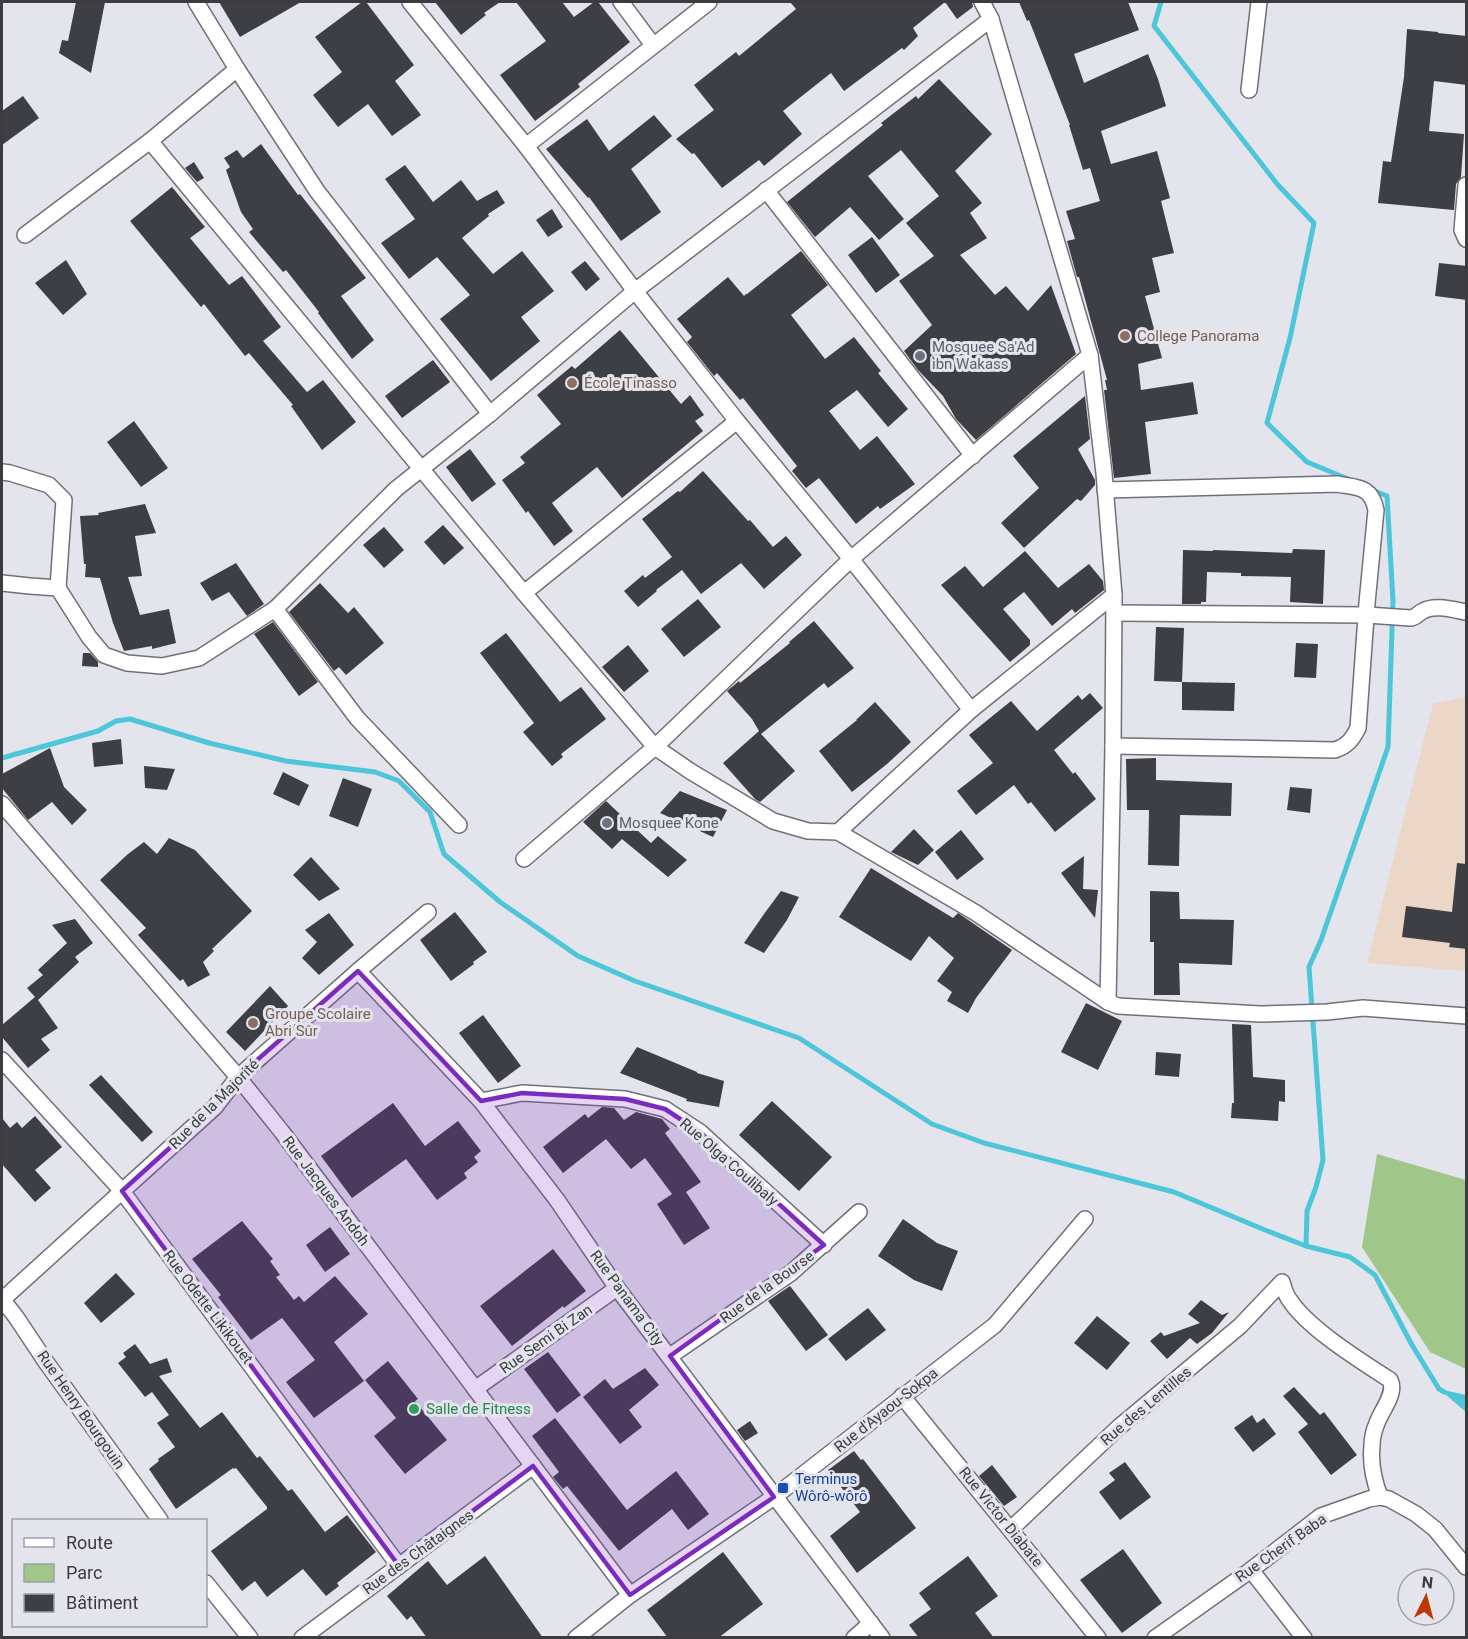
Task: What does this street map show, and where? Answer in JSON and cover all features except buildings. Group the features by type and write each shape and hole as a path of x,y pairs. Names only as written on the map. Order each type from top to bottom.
{"street":[{"path":"196,2 317,191 490,414"},
{"path":"410,2 526,146 737,421 971,710"},
{"path":"621,2 653,45"},
{"path":"526,146 709,2"},
{"path":"982,2 992,19 1090,355 1114,595 1108,1002"},
{"path":"1249,90 1259,2"},
{"path":"2,472 49,485 64,500 58,588 89,638 104,655 127,663 162,666 199,658 275,609 396,489 490,414 635,291 992,19"},
{"path":"25,235 150,141 237,69"},
{"path":"150,141 524,593 655,747 690,771 773,821 808,831 838,832 976,913 1108,1002 1118,1006 1260,1014 1327,1012 1363,1008 1467,1016"},
{"path":"1467,185 1462,230 1467,240"},
{"path":"766,190 974,456"},
{"path":"524,859 655,747 851,559 1090,355"},
{"path":"524,593 737,421"},
{"path":"1105,490 1337,484 1366,490 1373,497 1376,510 1366,615 1359,728 1345,746 1335,750 1113,746"},
{"path":"2,582 58,588"},
{"path":"838,832 971,710 1114,595"},
{"path":"1114,614 1366,615 1411,618 1423,611 1443,608 1467,612"},
{"path":"275,609 357,718 459,825"},
{"name":"Rue Jacques Andoh","path":"2,804 238,1077 290,1142 630,1595"},
{"name":"Rue de la Majorité","path":"2,1299 215,1107 238,1077 428,912"},
{"name":"Rue Panama City","path":"358,971 482,1101 558,1200 617,1288 882,1638"},
{"name":"Rue Odette Likikouet","path":"2,1060 122,1191 399,1566"},
{"name":"Rue Olga Coulibaly","path":"482,1101 522,1093 625,1099 665,1109 700,1132 824,1245"},
{"name":"Rue de la Bourse","path":"670,1356 791,1273 859,1212"},
{"name":"Rue d'Ayaou-Sokpa","path":"576,1638 630,1595 774,1497 995,1325 1085,1220"},
{"name":"Rue des Lentilles","path":"1011,1529 1119,1427 1240,1326 1282,1282 1288,1299 1305,1319 1359,1360 1390,1380 1392,1392 1376,1425 1372,1445 1372,1466 1380,1497"},
{"name":"Rue Semi Bi Zan","path":"475,1389 617,1288"},
{"name":"Rue Henry Bourgouin","path":"2,1299 159,1519"},
{"name":"Rue Victor Diabate","path":"902,1396 1098,1638"},
{"name":"Rue des Châtaignes","path":"302,1638 533,1466"},
{"path":"1380,1497 1389,1499 1429,1524 1467,1567"},
{"name":"Rue Cherif Baba","path":"1155,1638 1321,1516 1380,1497"},
{"path":"1251,1569 1304,1638"},
{"path":"207,1584 250,1638"},
{"path":"854,1638 871,1623"}],"highlighted area":[{"path":"358,971 481,1101 522,1093 625,1099 665,1109 700,1132 824,1245 670,1356 774,1497 630,1595 533,1466 399,1566 122,1191 215,1107 238,1077"}],"shaded area":[{"path":"1466,697 1466,971 1367,963 1433,704"}],"green space":[{"path":"1377,1154 1466,1180 1466,1369 1430,1352 1362,1247"}],"water":[{"path":"1439,1389 1466,1395 1466,1412"}],"waterway":[{"path":"1161,2 1154,26 1278,185 1314,223 1290,338 1267,423 1307,462 1348,479"},
{"path":"1306,1246 1307,1211 1323,1160 1309,967 1321,940 1388,747 1393,601 1387,496 1370,489"},
{"path":"2,758 98,731 116,721 130,719 209,743 286,761 375,772 399,781 430,812 444,854 500,902 578,956 635,981 799,1038 932,1124 984,1143 1174,1192 1306,1246 1350,1257 1375,1275 1412,1345 1439,1389 1444,1392"}],"place":[{"name":"College Panorama","path":"1125,336"},
{"name":"Mosquee Sa'Ad ibn Wakass","path":"920,356"},
{"name":"École Tinasso","path":"572,383"},
{"name":"Mosquee Kone","path":"607,823"},
{"name":"Groupe Scolaire Abri Sûr","path":"253,1023"},
{"name":"Salle de Fitness","path":"414,1409"},
{"name":"Terminus Wôrô-wôrô","path":"783,1488"}]}
